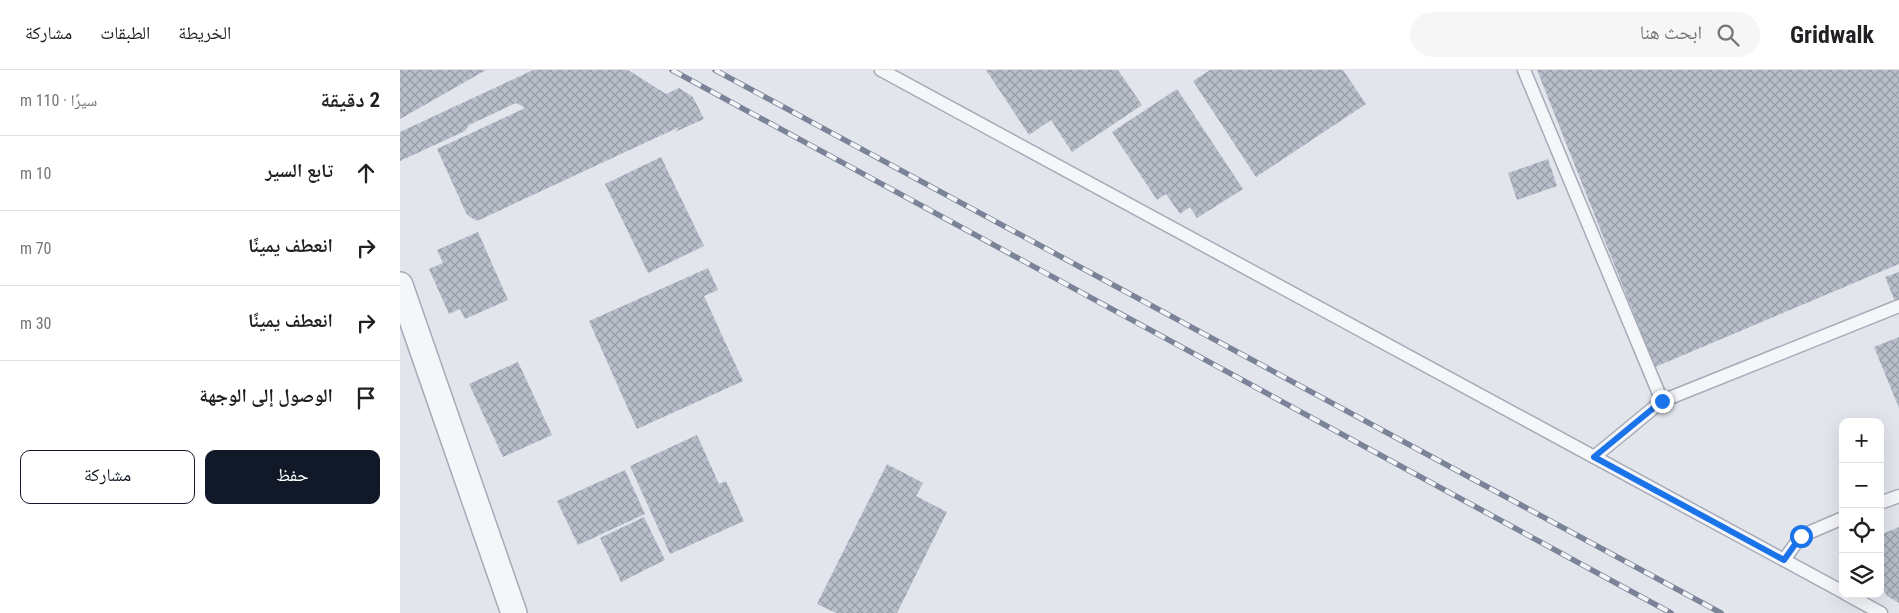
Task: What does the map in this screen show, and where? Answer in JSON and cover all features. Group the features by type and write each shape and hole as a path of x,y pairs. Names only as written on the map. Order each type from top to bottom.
{"street":[{"path":"400,284 514,613"}],"lane":[{"path":"881,70 1839,590"},
{"path":"1524,70 1662,401"},
{"path":"1594,457 1662,401 1899,306"},
{"path":"1884,502 1899,496"},
{"path":"1784,560 1801,536 1839,520"},
{"path":"1853,598 1881,613"}],"building":[{"path":"400,70 486,70 400,119"},
{"path":"533,70 628,70 666,94 679,88 693,97 704,119 675,132 679,127 477,221 467,215 437,149 524,107 516,103 469,125 465,131 400,161 400,132"},
{"path":"986,70 1118,70 1142,105 1072,152 1051,120 1029,135"},
{"path":"1210,70 1343,70 1366,104 1256,177 1193,81"},
{"path":"1537,70 1899,70 1899,264 1655,367"},
{"path":"1177,89 1243,189 1197,218 1190,207 1180,214 1166,194 1157,200 1112,132"},
{"path":"661,157 704,246 648,273 605,184"},
{"path":"1548,159 1557,186 1517,200 1508,173"},
{"path":"478,232 508,300 465,319 460,309 449,314 429,269 443,263 437,250"},
{"path":"708,268 718,290 704,296 743,381 637,429 589,321"},
{"path":"1899,272 1899,299 1895,301 1885,277"},
{"path":"1899,337 1899,408 1874,347"},
{"path":"518,362 552,435 503,457 469,384"},
{"path":"697,435 719,484 726,481 744,521 670,554 630,466"},
{"path":"887,464 923,483 916,496 947,512 897,613 836,613 817,604"},
{"path":"625,470 645,514 578,545 557,501"},
{"path":"644,517 665,560 621,582 600,538"},
{"path":"1899,527 1899,603 1887,596 1884,591 1884,533"}],"railway":[{"path":"672,70 1671,613"},
{"path":"715,70 1721,613"}],"route":[{"path":"1662,401 1594,457 1784,560 1801,536"}]}
